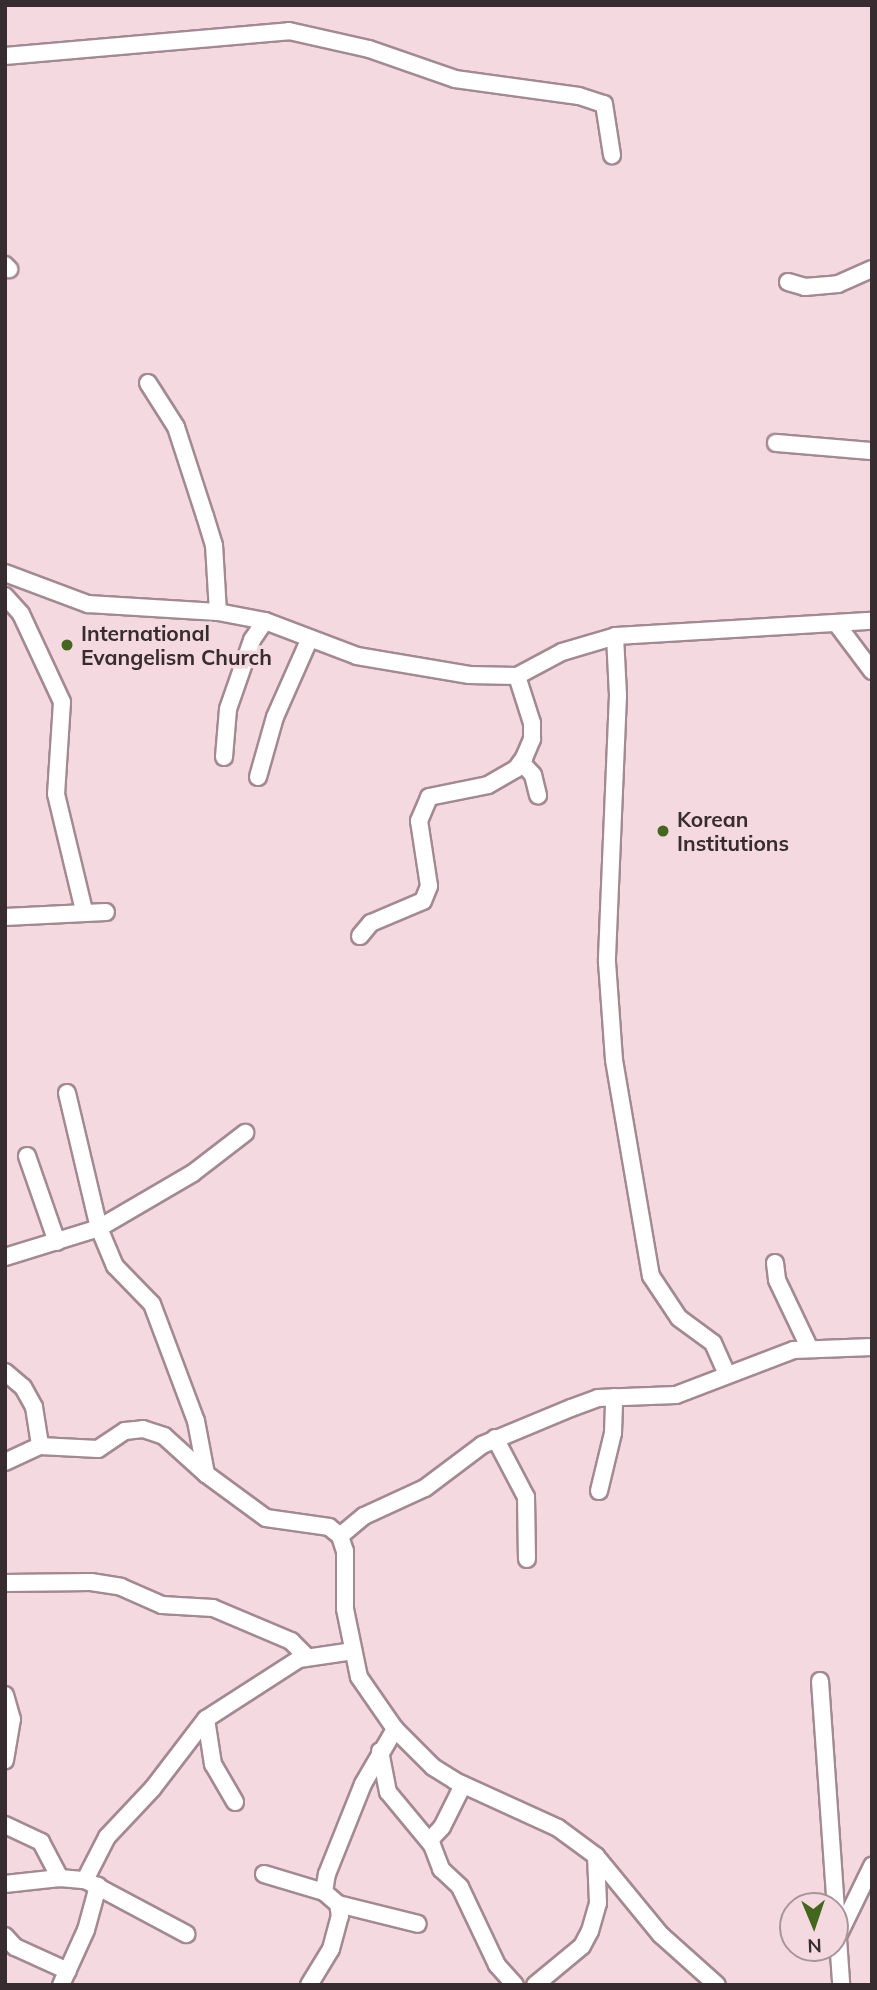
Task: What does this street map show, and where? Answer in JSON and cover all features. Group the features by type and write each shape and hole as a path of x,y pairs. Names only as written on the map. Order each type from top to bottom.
{"street":[{"path":"5,56 289,31 369,49 455,79 604,104 612,155"},
{"path":"788,282 806,287 838,284 872,269"},
{"path":"148,383 176,427 208,526 219,612"},
{"path":"776,443 872,451"},
{"path":"5,573 88,604 219,612 265,621 337,650 469,676 516,676 562,652 615,636 872,621"},
{"path":"5,596 21,614 62,702 56,794 84,911"},
{"path":"224,757 228,709 252,640 265,621"},
{"path":"836,623 872,671"},
{"path":"615,636 618,695 607,949 614,1060 651,1276 679,1318 713,1343 727,1374"},
{"path":"258,777 275,717 310,638"},
{"path":"360,936 371,923 423,901 429,886 419,821 429,797 488,785 521,762 532,739 532,723 516,676"},
{"path":"521,762 533,775 538,795"},
{"path":"5,917 106,912"},
{"path":"67,1093 106,1251 145,1294 159,1321 197,1421 206,1474"},
{"path":"5,1257 99,1228 193,1173 244,1133"},
{"path":"27,1156 57,1241"},
{"path":"775,1263 777,1280 809,1347"},
{"path":"340,1536 363,1516 425,1488 450,1466 495,1438 598,1398 659,1399 809,1347 872,1347"},
{"path":"5,1372 23,1387 34,1406 40,1446"},
{"path":"599,1491 612,1433 614,1397"},
{"path":"5,1462 40,1446 98,1449 125,1431 143,1429 164,1436 206,1474 267,1518 329,1527 340,1536 347,1573 345,1609 359,1677 394,1729 433,1767 463,1785 558,1828 596,1856 661,1935 717,1985"},
{"path":"495,1438 524,1490 527,1559"},
{"path":"5,1583 91,1582 121,1587 162,1605 213,1608 273,1632 307,1657"},
{"path":"5,1936 15,1947 65,1978 107,1836 153,1788 206,1719 307,1657 353,1651"},
{"path":"820,1681 836,1892"},
{"path":"5,1695 12,1719 5,1760"},
{"path":"206,1719 213,1764 235,1802"},
{"path":"324,1892 327,1874 380,1751 394,1729"},
{"path":"380,1751 388,1792 429,1841 441,1869 466,1896 497,1965 515,1985"},
{"path":"429,1841 442,1827 463,1785"},
{"path":"5,1825 41,1842 60,1878"},
{"path":"535,1985 582,1946 590,1931 598,1903 596,1856"},
{"path":"849,1913 872,1866"},
{"path":"264,1874 324,1892 338,1904 418,1924"},
{"path":"5,1884 60,1878 92,1883 186,1934"},
{"path":"309,1985 331,1950 340,1916 338,1904"},
{"path":"840,1962 841,1985"}],"place":[{"name":"International Evangelism Church","path":"67,645"},
{"name":"Korean Institutions","path":"663,831"}]}
